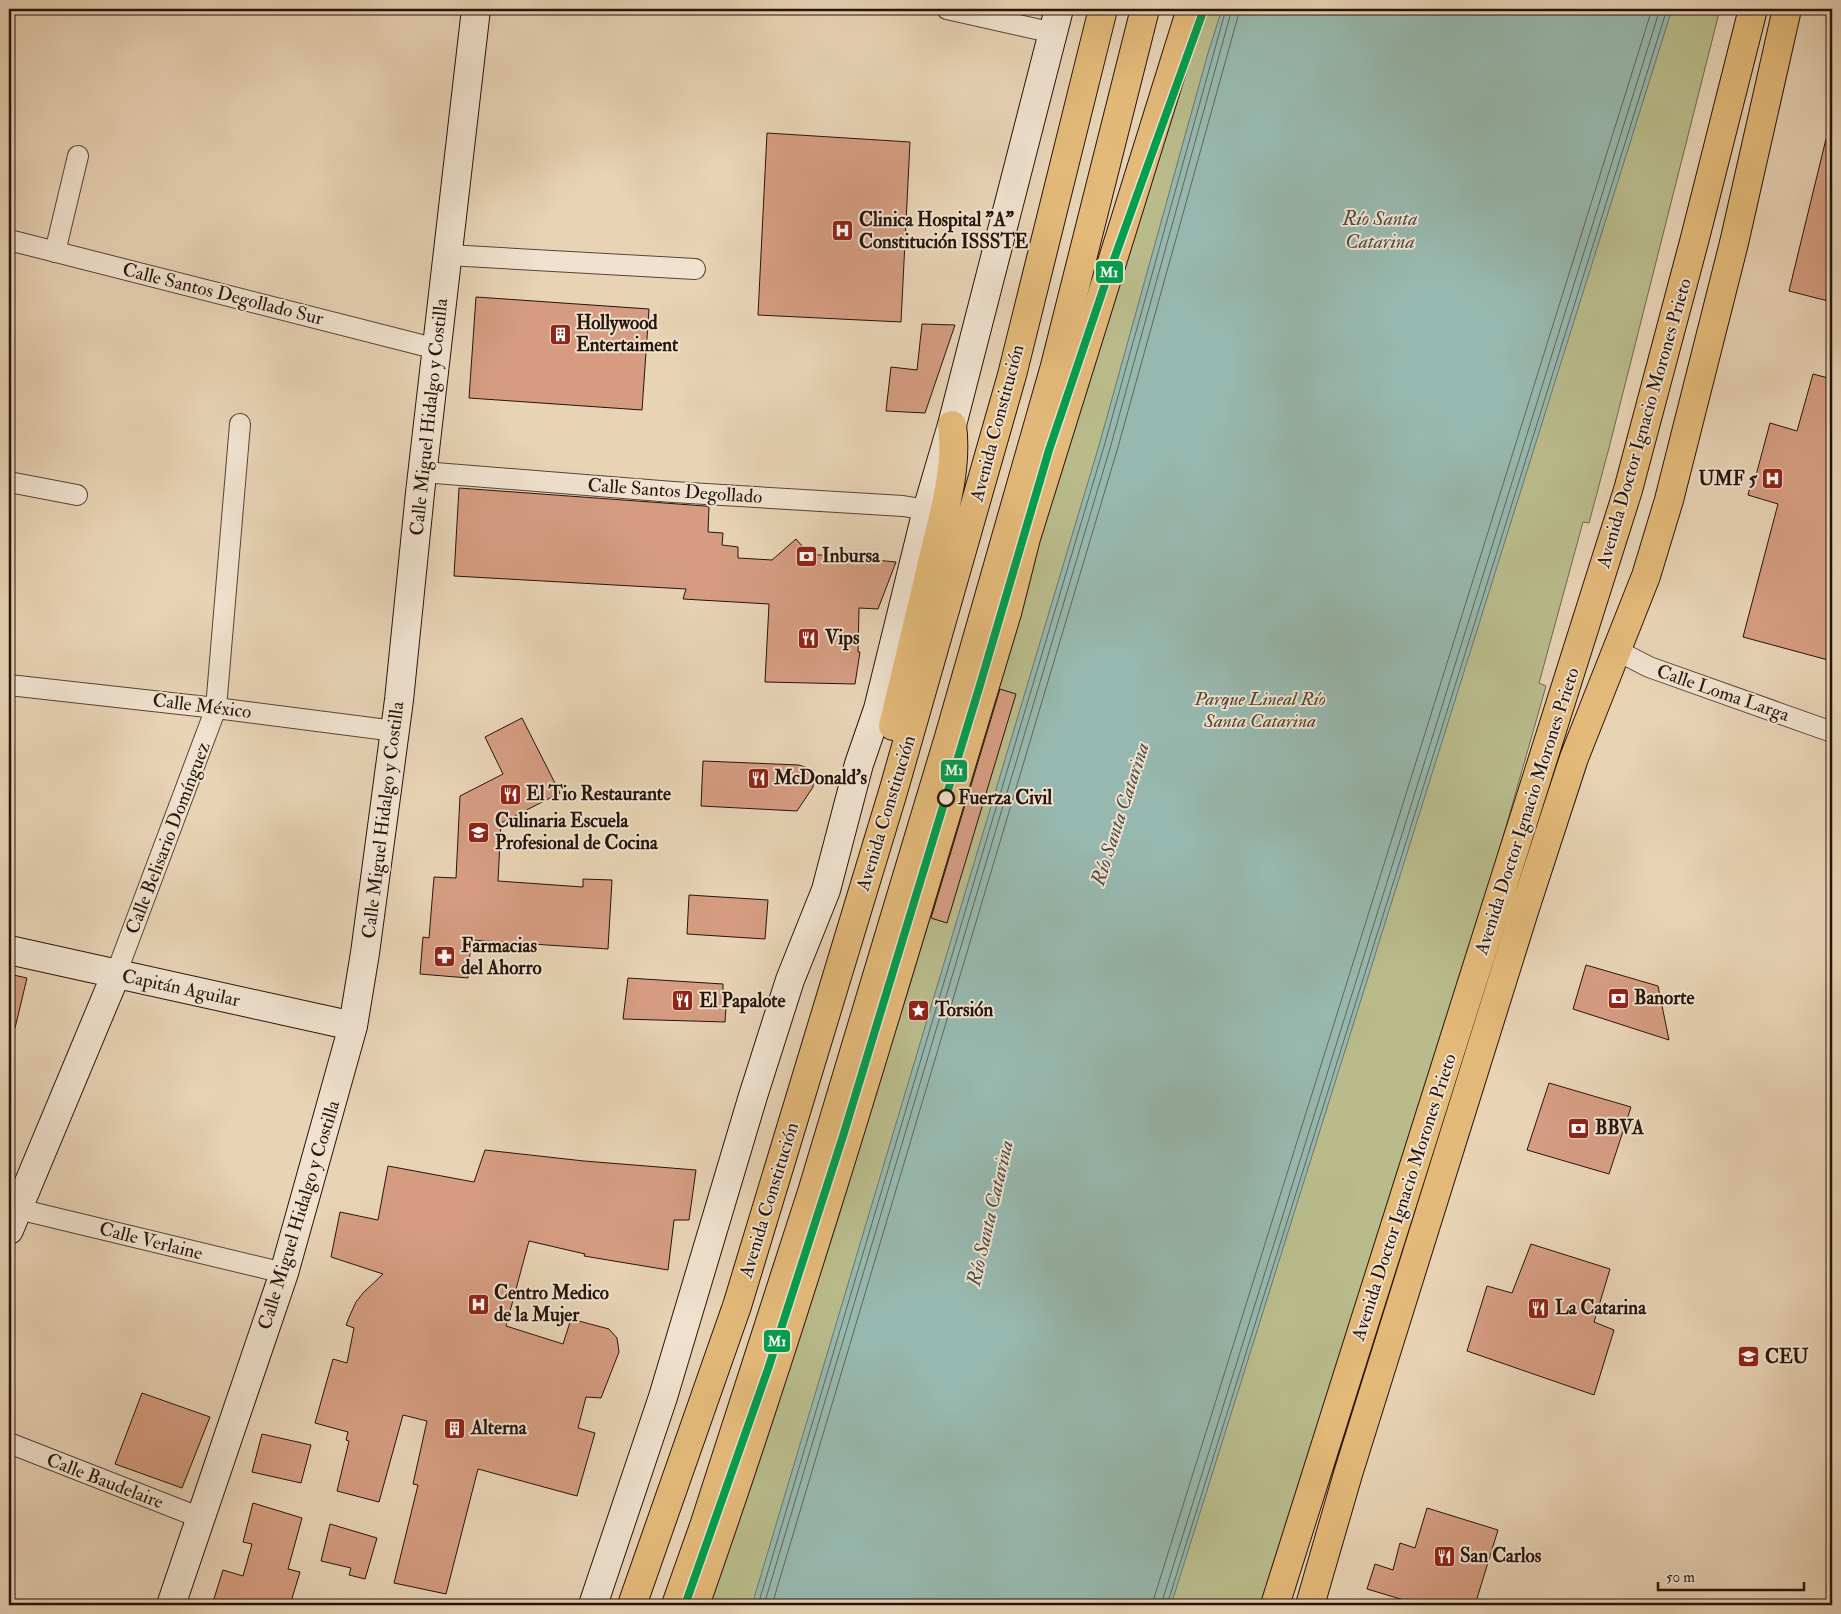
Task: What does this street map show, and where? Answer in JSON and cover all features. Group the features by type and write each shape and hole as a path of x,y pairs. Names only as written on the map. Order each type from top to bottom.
{"main road":[{"name":"Avenida Constitución","path":"632,1605 737,1306 893,792 1012,375 1102,9"},
{"name":"Avenida Constitución","path":"676,1605 704,1526 812,1192 950,737 1055,366 1145,9"},
{"path":"1109,156 1160,9"},
{"path":"695,1605 725,1518 846,1142 1006,614 1026,538 1191,9"},
{"name":"Avenida Doctor Ignacio Morones Prieto","path":"1275,1605 1628,490 1754,9"},
{"name":"Avenida Doctor Ignacio Morones Prieto","path":"1311,1604 1348,1474 1504,973 1574,758 1646,576 1669,500 1734,243 1787,9"},
{"path":"893,792 888,769 890,743 950,482 954,446 952,425"}],"street":[{"name":"Calle Miguel Hidalgo y Costilla","path":"171,1605 284,1273 353,1026 365,953 395,731 476,9"},
{"path":"947,9 1057,21"},
{"name":"Avenida Constitución","path":"594,1605 663,1397 750,1106 790,980 826,890 859,764 878,709 927,510 952,425 1057,21"},
{"path":"55,252 78,156"},
{"name":"Calle Santos Degollado Sur","path":"9,240 437,349"},
{"path":"448,255 695,269"},
{"name":"Calle Belisario Domínguez","path":"13,1219 116,974 216,708 240,424"},
{"name":"Calle Santos Degollado","path":"423,472 674,492 903,506 927,510"},
{"path":"9,482 77,496"},
{"name":"Calle Loma Larga","path":"1616,650 1648,667 1832,732"},
{"name":"Calle México","path":"9,685 216,708 395,731"},
{"name":"Capitán Aguilar","path":"9,950 353,1026"},
{"name":"Calle Verlaine","path":"13,1219 284,1273"},
{"name":"Calle Baudelaire","path":"9,1444 200,1518"}],"green space":[{"name":"Río Santa Catarina","path":"1205,9 1720,9 1589,523 1583,522 1539,683 1546,686 1494,869 1444,1027 1424,1103 1263,1605 696,1605 1099,316"}],"water":[{"name":"Río Santa Catarina","path":"1222,9 1672,9 1171,1605 752,1605 1100,442 1208,53"}],"building":[{"path":"767,133 910,142 901,322 758,315"},
{"path":"1826,139 1832,140 1832,302 1789,291"},
{"name":"Hollywood Entertaiment","path":"476,297 649,309 642,410 469,398"},
{"path":"922,324 955,325 925,413 886,411 891,367 917,370"},
{"path":"1813,374 1832,379 1832,645 1828,660 1743,637 1778,504 1748,495 1752,479 1755,479 1770,423 1797,431"},
{"path":"459,488 705,506 709,507 708,532 723,533 722,545 738,547 738,558 772,560 796,539 809,554 896,562 878,609 859,608 858,652 860,652 855,684 765,682 769,604 683,599 686,589 454,576"},
{"path":"1000,689 1016,694 947,923 931,918"},
{"path":"522,718 560,793 501,823 498,881 583,887 583,879 612,880 608,949 471,940 468,978 420,974 423,937 429,938 434,877 456,878 460,796 503,774 485,737"},
{"name":"McDonald's","path":"703,761 799,765 814,770 813,787 797,811 701,806"},
{"path":"689,895 768,900 765,939 687,934"},
{"name":"Banorte","path":"1586,965 1658,986 1669,1040 1573,1009"},
{"path":"9,974 27,978 15,1028 9,1028"},
{"name":"El Papalote","path":"628,978 723,984 723,995 727,994 725,1022 623,1019"},
{"name":"BBVA","path":"1549,1083 1631,1107 1609,1174 1527,1150"},
{"name":"Centro Medico de la Mujer","path":"485,1150 584,1161 696,1170 689,1220 674,1220 668,1270 584,1256 585,1254 529,1241 506,1326 563,1344 571,1319 609,1329 617,1338 619,1352 601,1398 586,1397 578,1428 595,1433 577,1496 478,1469 446,1594 394,1583 418,1485 413,1484 427,1421 403,1415 379,1502 337,1491 349,1441 346,1440 348,1432 315,1423 333,1359 347,1363 354,1328 346,1325 350,1315 363,1293 383,1274 331,1257 340,1212 378,1220 388,1166 474,1182"},
{"name":"La Catarina","path":"1531,1244 1610,1269 1594,1322 1614,1330 1594,1395 1467,1351 1487,1286 1512,1293"},
{"path":"142,1393 210,1417 182,1488 115,1464"},
{"path":"262,1434 311,1445 301,1483 252,1472"},
{"path":"253,1503 302,1518 288,1569 300,1572 290,1605 212,1605 223,1570 243,1576 252,1544 243,1542"},
{"name":"San Carlos","path":"1427,1508 1498,1530 1475,1605 1402,1605 1404,1600 1367,1589 1375,1564 1393,1570 1400,1543 1415,1548"},
{"path":"330,1524 377,1538 365,1579 349,1575 351,1568 321,1561"}],"transit line":[{"name":"M1","path":"685,1605 768,1369 843,1136 980,685 1049,450 1104,287 1204,9"}],"place":[{"name":"Clinica Hospital \"A\" Constitución ISSSTE","path":"843,231"},
{"name":"Hollywood Entertaiment","path":"560,334"},
{"name":"UMF 5","path":"1773,479"},
{"name":"Inbursa","path":"806,556"},
{"name":"Vips","path":"809,638"},
{"name":"McDonald's","path":"758,778"},
{"name":"El Tio Restaurante","path":"510,794"},
{"name":"Fuerza Civil","path":"946,798"},
{"name":"Culinaria Escuela Profesional de Cocina","path":"479,832"},
{"name":"Farmacias del Ahorro","path":"445,957"},
{"name":"Banorte","path":"1618,998"},
{"name":"El Papalote","path":"683,1001"},
{"name":"Torsión","path":"919,1010"},
{"name":"BBVA","path":"1579,1128"},
{"name":"Centro Medico de la Mujer","path":"478,1304"},
{"name":"La Catarina","path":"1539,1308"},
{"name":"CEU","path":"1749,1357"},
{"name":"Alterna","path":"455,1428"},
{"name":"San Carlos","path":"1444,1556"}],"park label":[{"name":"Parque Lineal Río Santa Catarina","path":"1260,710"}]}
